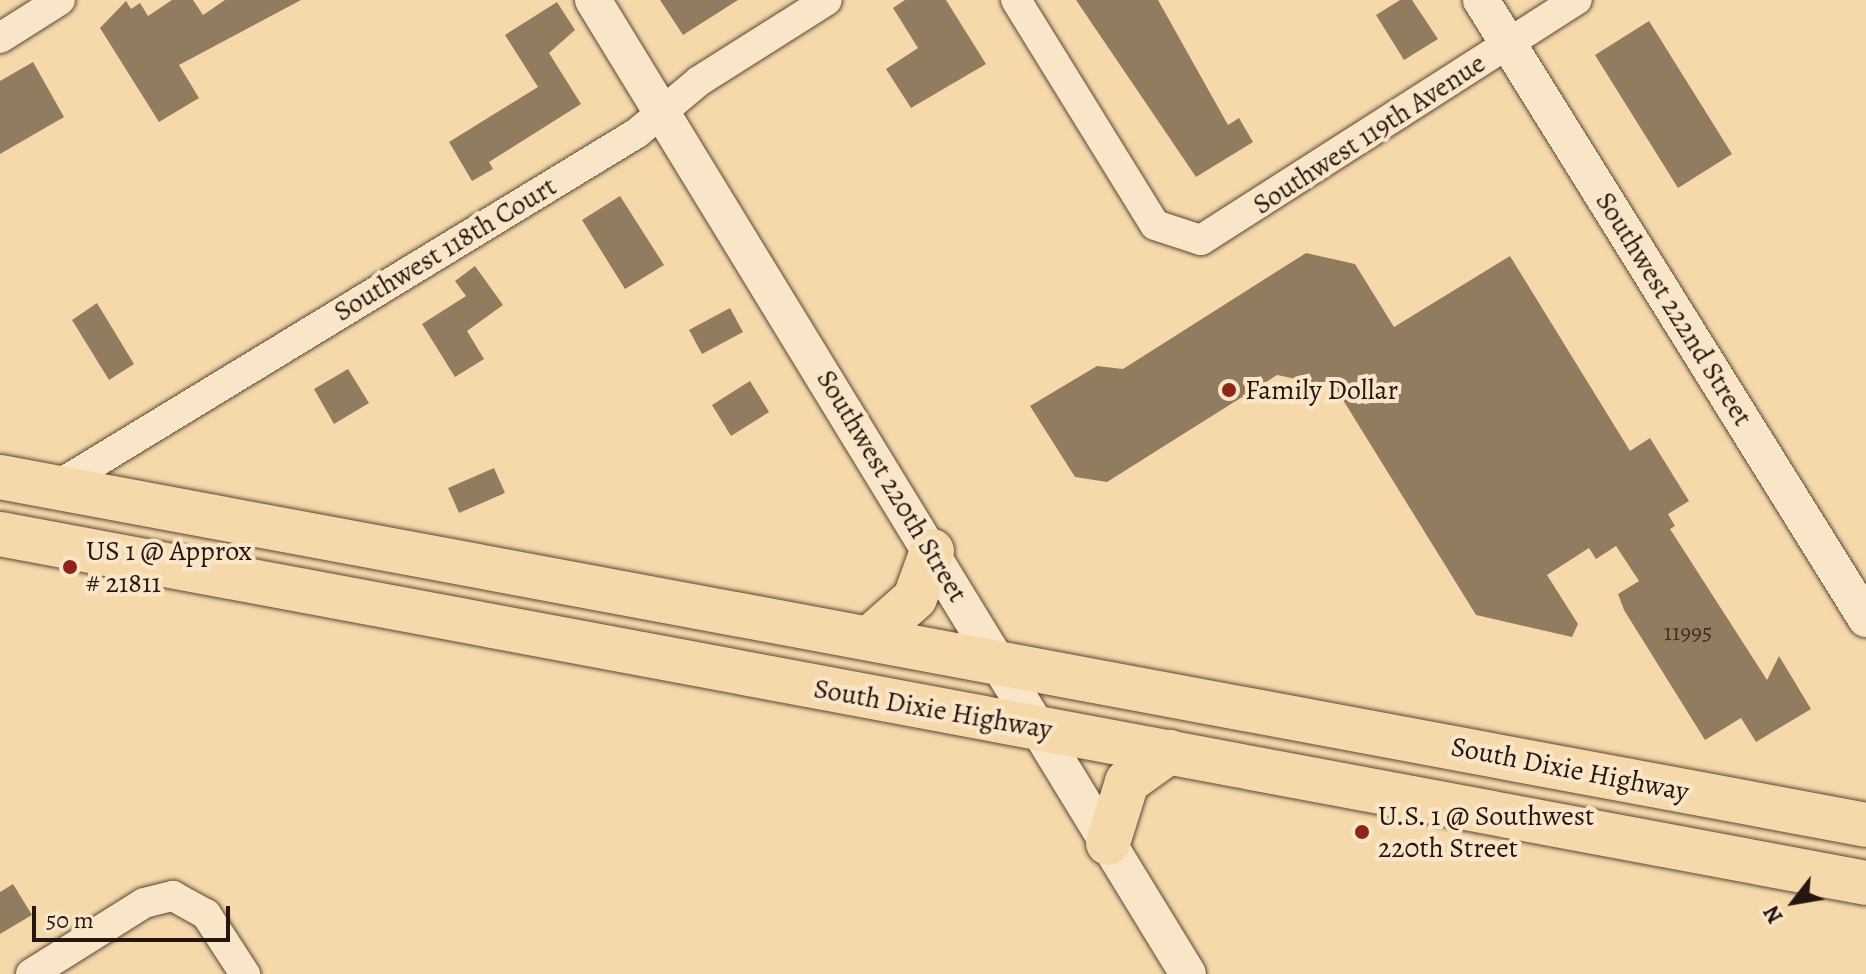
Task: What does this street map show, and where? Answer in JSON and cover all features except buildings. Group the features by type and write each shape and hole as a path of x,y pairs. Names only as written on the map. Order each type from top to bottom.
{"highway":[{"name":"South Dixie Highway","path":"0,477 1866,825"},
{"path":"0,509 30,509 55,487 63,519 92,551"},
{"name":"South Dixie Highway","path":"0,534 1866,883"},
{"path":"870,638 915,598 932,551"},
{"path":"569,641 636,628 945,686 967,683 998,663"},
{"path":"1037,728 1061,708 1089,707 1417,765 1485,753"},
{"path":"1108,843 1127,782 1169,752"},
{"path":"1599,833 1661,819 1866,858"}],"street":[{"path":"0,38 60,0"},
{"name":"Southwest 220th Street","path":"593,0 1188,974"},
{"name":"Southwest 118th Court","path":"55,487 661,111 827,0"},
{"name":"Southwest 119th Avenue","path":"1016,0 1155,225 1173,236 1211,237 1577,0"},
{"name":"Southwest 222nd Street","path":"1481,0 1866,619"},
{"path":"31,974 144,903 182,897 206,914 245,974"}],"place":[{"name":"Family Dollar","path":"1229,390"},
{"name":"US 1 @ Approx # 21811","path":"70,567"},
{"name":"U.S. 1 @ Southwest 220th Street","path":"1362,832"}]}
